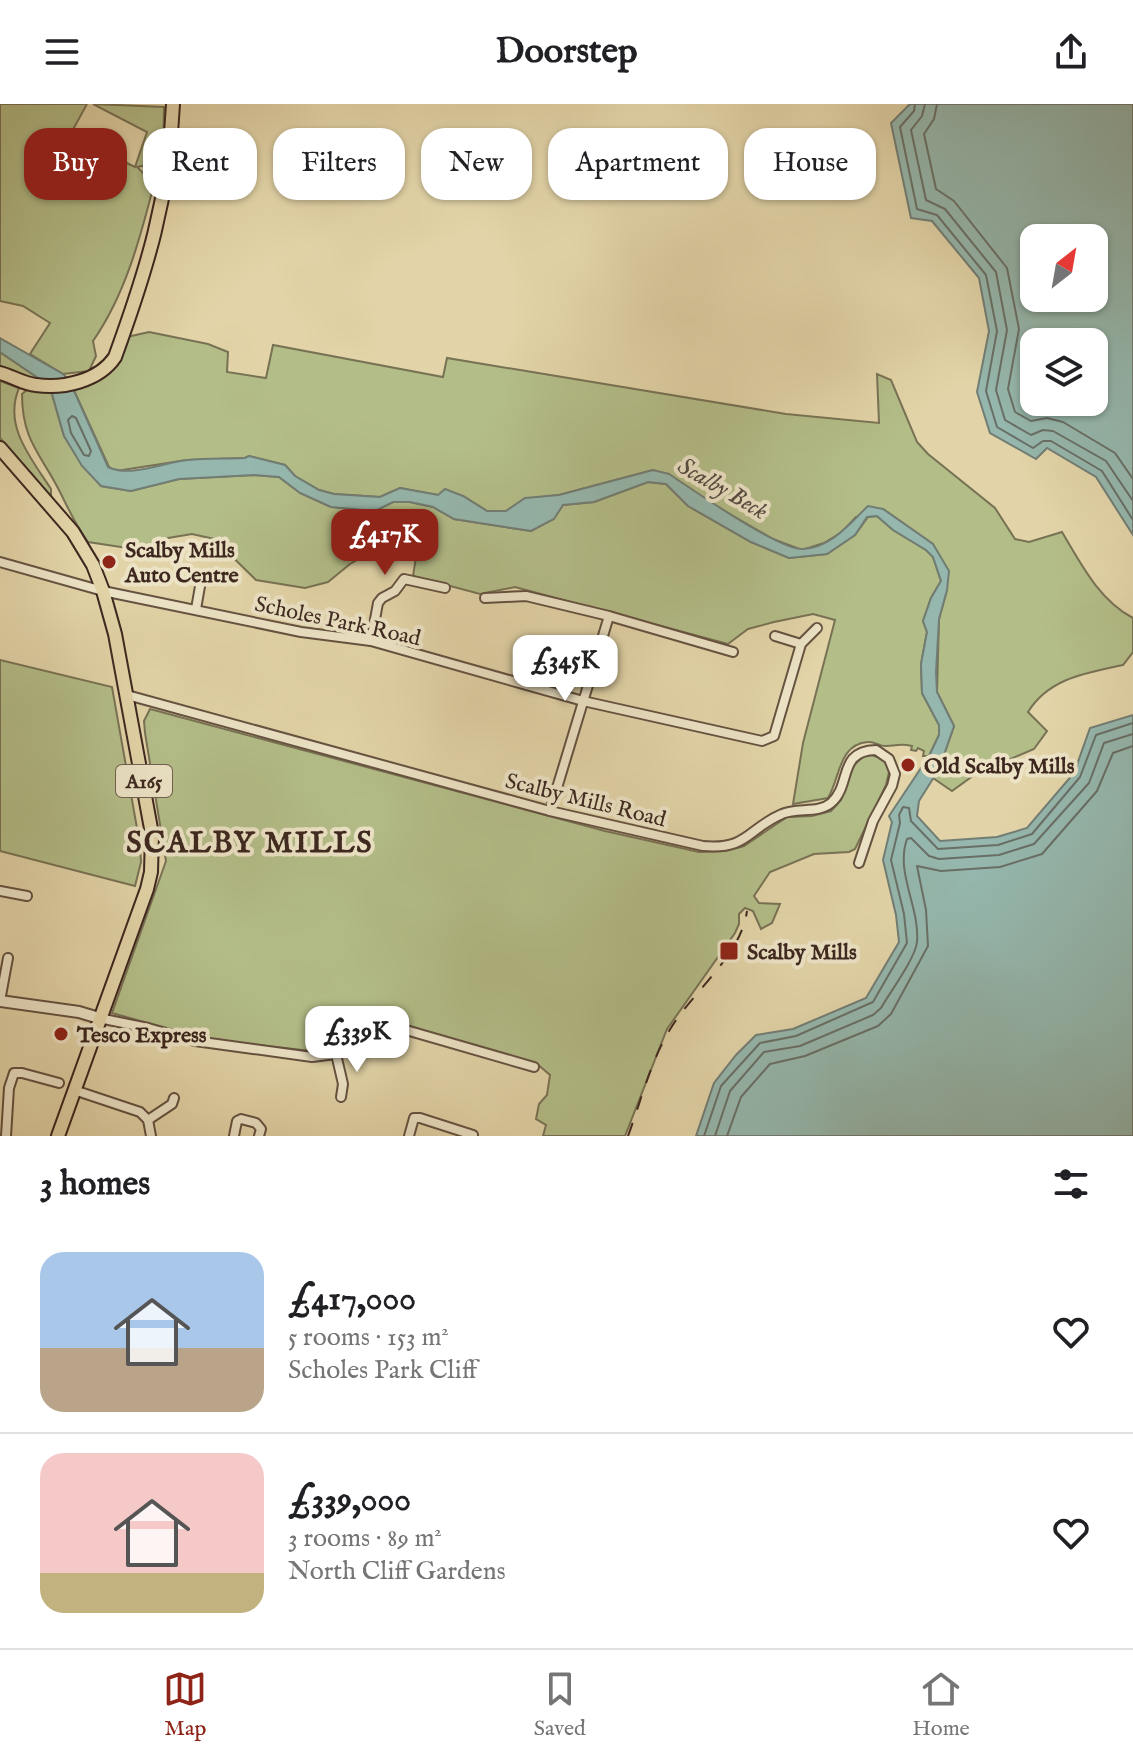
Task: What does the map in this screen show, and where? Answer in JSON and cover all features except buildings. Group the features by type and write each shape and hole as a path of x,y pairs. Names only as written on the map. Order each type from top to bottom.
{"main road":[{"path":"0,373 27,383 44,385 79,381 95,376 109,366 140,287 167,184 173,104"},
{"name":"A165","path":"1,450 73,532 93,565 103,591 127,695 152,834 151,872 58,1136"}],"street":[{"name":"Scholes Park Road","path":"0,562 103,591 301,632 371,641 583,701 762,741 774,736 783,714 801,644"},
{"path":"196,609 202,575"},
{"path":"371,641 378,603 395,591 404,579 445,588"},
{"path":"485,598 526,596 733,652"},
{"path":"550,811 609,616"},
{"path":"775,636 801,644 817,628"},
{"name":"Scalby Mills Road","path":"127,695 550,811 723,848 747,838 781,814 825,807 837,797 850,761 860,753 876,750 889,759 895,774 873,821 859,863"},
{"path":"0,891 27,896"},
{"path":"8,958 0,1001 79,1012 195,1041 312,1057 336,1054 373,1032 399,1028 534,1067"},
{"path":"336,1054 343,1084 341,1097"},
{"path":"6,1136 9,1088 14,1073 59,1083"},
{"path":"74,1090 140,1112 148,1120 151,1136"},
{"path":"148,1120 172,1104 174,1098"},
{"path":"409,1136 414,1118 473,1135"},
{"path":"234,1136 237,1121 241,1119 256,1123 261,1129 259,1136"}],"green space":[{"path":"0,104 87,104 74,128 24,128 24,200 127,200 127,163 135,167 143,144 143,166 137,167 143,173 143,200 150,200 123,286 93,341 96,356 89,371 63,374 30,354 50,323 23,306 0,301"},
{"path":"93,104 164,107 164,128 143,130"},
{"path":"149,332 208,344 228,352 227,372 266,378 273,345 443,377 447,358 786,414 879,423 877,374 891,380 917,442 995,508 1015,539 1029,542 1062,532 1101,591 1133,618 1133,652 1123,665 1070,679 1046,691 1028,712 1047,731 1034,749 977,773 952,791 933,778 954,726 937,692 939,619 947,590 933,544 883,509 856,517 842,532 824,543 802,550 773,539 653,470 559,495 525,499 506,511 487,511 463,496 400,488 380,497 334,494 319,490 295,476 285,465 249,456 187,460 116,471 109,467 71,384 89,384 127,337"},
{"path":"0,352 44,382 0,370"},
{"path":"0,381 19,388 14,415 17,428 28,453 51,489 51,497 0,438"},
{"path":"50,387 64,436 101,486 131,491 179,479 254,475 279,477 300,493 331,507 375,511 393,502 410,502 433,507 454,519 531,531 553,519 563,505 594,502 648,482 666,484 688,506 751,542 789,558 827,554 855,535 868,517 877,516 933,557 941,581 923,621 927,632 921,664 922,693 939,725 939,735 929,756 923,756 924,751 918,748 911,750 912,746 908,745 858,744 845,756 828,798 793,804 803,743 835,620 813,614 774,622 748,629 728,644 515,587 480,594 413,576 417,551 382,546 350,564 328,582 305,588 256,580 214,539 192,534 134,549 88,542 34,446 25,424 22,394 28,389"},
{"path":"0,660 112,687 140,845 141,862 135,886 0,851"},
{"path":"150,709 605,831 699,852 726,851 744,846 787,817 831,811 841,800 854,765 864,756 883,759 890,768 886,785 855,849 814,854 770,872 754,896 759,903 780,904 772,923 761,929 753,911 745,908 739,914 735,933 667,1029 625,1136 543,1136 546,1125 536,1119 539,1104 547,1095 550,1075 536,1063 395,1024 375,1026 328,1050 311,1051 204,1039 112,1013 166,861 145,733 144,721"}],"water":[{"path":"910,104 1133,104 1133,535 1096,477 1047,448 1036,459 990,433 977,392 989,331 979,278 932,221 911,218 891,123"},
{"path":"0,338 68,379 44,382 0,352"},
{"path":"71,384 108,467 117,470 137,470 188,460 249,456 285,465 295,476 319,490 334,494 380,497 400,488 438,495 445,489 487,511 506,511 525,498 559,495 653,470 669,474 736,518 792,547 813,548 822,544 839,534 868,506 883,509 933,544 949,571 939,619 937,692 954,726 939,769 919,801 917,816 940,841 997,837 1027,828 1074,773 1090,728 1133,715 1133,1136 696,1136 714,1083 756,1035 793,1029 866,998 899,942 883,860 892,822 889,816 929,756 939,735 939,725 922,693 921,664 927,632 923,621 941,581 933,557 926,550 877,516 867,517 855,535 827,554 789,558 751,542 688,506 666,484 648,482 594,502 563,505 554,519 531,531 454,519 433,507 410,502 393,502 375,511 331,507 300,493 279,477 254,475 179,479 131,491 101,486 82,466 64,436 50,387"}],"railway":[{"path":"628,1136 662,1043 678,1017 725,959 743,928 747,911"}],"place":[{"name":"Scalby Mills Auto Centre","path":"109,562"},
{"name":"Old Scalby Mills","path":"908,765"},
{"name":"Scalby Mills","path":"729,951"},
{"name":"Tesco Express","path":"61,1034"}],"district":[{"name":"SCALBY MILLS","path":"250,842"}],"water label":[{"name":"Scalby Beck","path":"723,488"}]}
